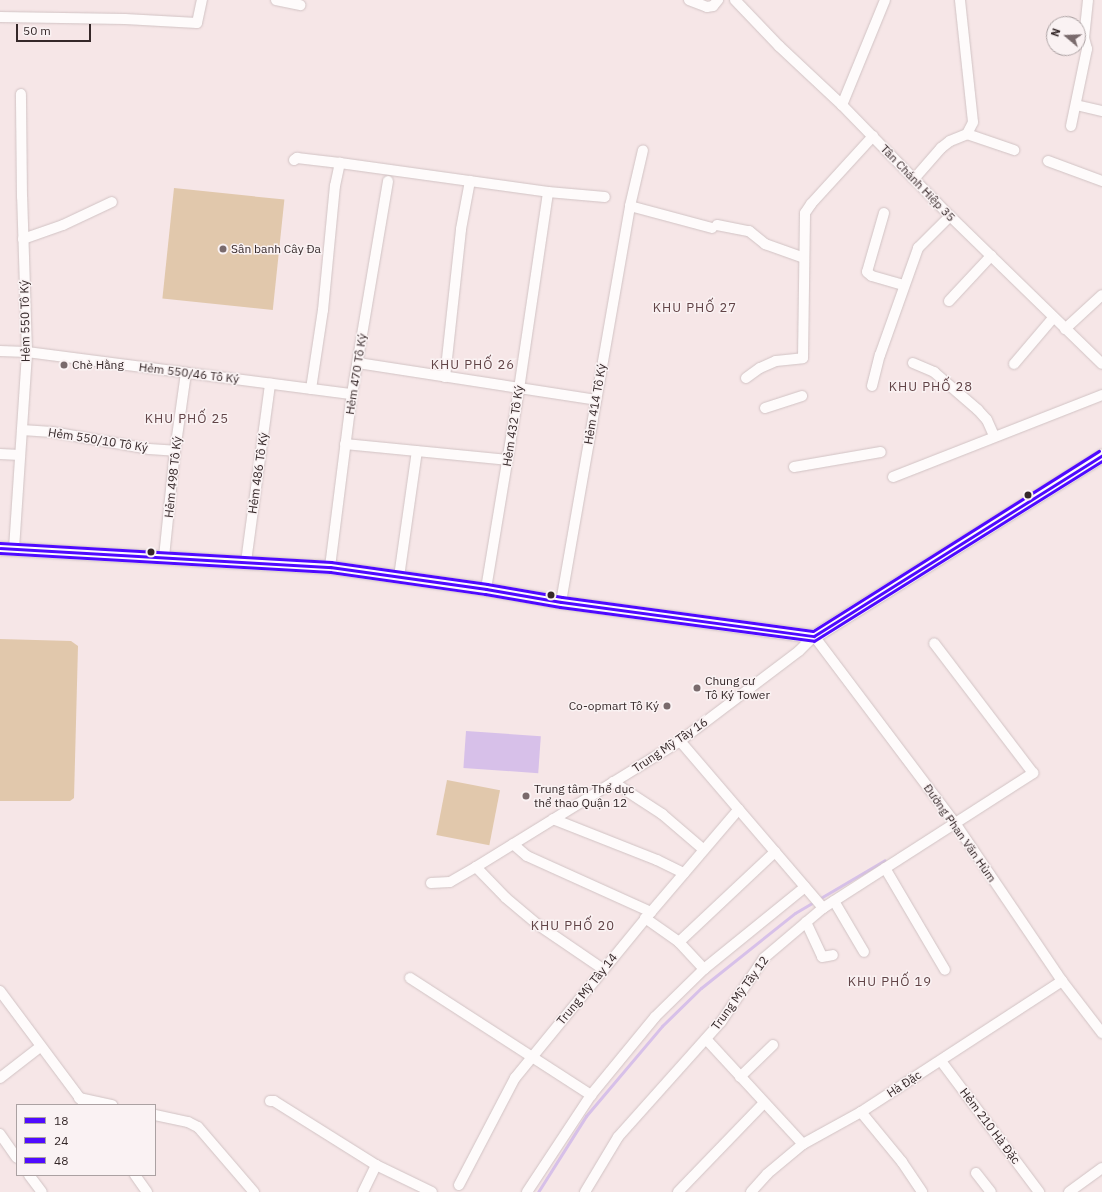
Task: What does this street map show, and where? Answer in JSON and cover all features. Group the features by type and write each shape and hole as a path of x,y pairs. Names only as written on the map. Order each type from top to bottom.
{"main road":[{"path":"0,548 330,567 486,589 561,602 814,636 1102,455"}],"street":[{"path":"0,17 125,19 197,23 202,0"},
{"path":"276,0 300,4"},
{"path":"689,0 707,8 713,6 718,0"},
{"name":"Tân Chánh Hiệp 35","path":"735,0 779,46 873,136 950,216 1064,329 1102,364"},
{"path":"842,106 885,0"},
{"path":"914,179 942,148 966,134 971,129 974,115 960,0"},
{"path":"1071,126 1087,49 1084,38 1088,0"},
{"name":"Hẻm 550 Tô Ký","path":"14,548 27,352 23,239 21,94"},
{"path":"1076,105 1102,111"},
{"path":"966,134 1014,150"},
{"path":"746,378 760,368 776,361 803,358 804,217 807,209 873,136"},
{"name":"Hẻm 414 Tô Ký","path":"561,602 630,206 643,150"},
{"path":"294,160 297,158 340,163 548,192 605,197"},
{"path":"1048,161 1102,181"},
{"path":"311,389 323,310 335,186 340,163"},
{"name":"Hẻm 470 Tô Ký","path":"330,567 352,394 388,181"},
{"path":"446,377 461,229 470,181"},
{"name":"Hẻm 432 Tô Ký","path":"486,589 519,389 548,192"},
{"path":"23,239 63,225 112,202"},
{"path":"630,206 715,226 749,231 765,244 804,258"},
{"path":"884,213 867,272 872,276 904,285"},
{"path":"872,386 880,354 918,248 950,216"},
{"path":"949,300 991,256"},
{"path":"1064,329 1102,295"},
{"path":"1014,364 1053,318"},
{"name":"Hẻm 550/46 Tô Ký","path":"0,351 27,352 352,394"},
{"path":"358,363 596,400"},
{"path":"913,364 934,372 978,410 987,420 994,436"},
{"name":"Hẻm 498 Tô Ký","path":"164,557 175,451 186,373"},
{"name":"Hẻm 486 Tô Ký","path":"246,562 270,384"},
{"path":"893,477 994,436 1102,395"},
{"path":"765,408 802,396"},
{"name":"Hẻm 550/10 Tô Ký","path":"22,430 52,432 149,449 175,451"},
{"path":"345,444 507,460"},
{"path":"399,577 417,451"},
{"path":"794,467 881,452"},
{"path":"0,454 20,455"},
{"name":"Trung Mỹ Tây 16","path":"431,884 450,882 680,742 799,651 814,636"},
{"name":"Đường Phan Văn Hùm","path":"814,636 955,823 1062,981 1102,1033"},
{"name":"Trung Mỹ Tây 12","path":"585,1192 618,1137 721,1022 764,958 806,922 822,906 834,901 1033,773 934,643"},
{"path":"680,742 822,906"},
{"path":"613,782 662,814 704,850"},
{"name":"Trung Mỹ Tây 14","path":"459,1185 515,1078 531,1056 738,809"},
{"path":"553,819 657,860 684,873"},
{"path":"513,844 527,856 648,915 678,942 704,969"},
{"path":"678,942 776,852"},
{"path":"476,867 506,898 537,924 603,969"},
{"path":"885,868 945,970"},
{"path":"527,1192 591,1096 655,1017 704,969 805,887"},
{"path":"834,901 864,952"},
{"path":"806,922 822,957 833,955"},
{"path":"410,978 591,1096"},
{"name":"Hà Đặc","path":"751,1192 767,1174 803,1144 861,1112 1062,981"},
{"path":"0,991 40,1047 82,1101 104,1104"},
{"path":"706,1039 740,1078 803,1144"},
{"path":"740,1078 772,1045"},
{"path":"0,1078 40,1047"},
{"name":"Hẻm 210 Hà Đặc","path":"941,1061 1039,1192"},
{"path":"270,1101 274,1101 376,1165 432,1192"},
{"path":"678,1192 764,1103"},
{"path":"861,1112 902,1162 922,1192"},
{"path":"156,1115 188,1122 198,1127 254,1192"},
{"path":"0,1134 16,1157"},
{"path":"363,1192 376,1165"},
{"path":"1069,1192 1102,1168"},
{"path":"976,1173 991,1192"},
{"path":"30,1176 42,1192"},
{"path":"136,1176 147,1192"}],"shaded area":[{"name":"Sân banh Cây Đa","path":"174,188 284,200 273,310 162,298"},
{"path":"0,639 71,641 78,646 74,798 70,801 0,801"},
{"path":"466,731 541,736 538,773 463,768"},
{"path":"447,780 500,790 489,845 436,835"}],"waterway":[{"path":"538,1192 586,1116 662,1026 701,988 795,913 885,860"}],"transit line":[{"name":"48","path":"0,543 331,562 487,584 562,597 813,631 1099,451"},
{"name":"18","path":"0,548 330,567 486,589 561,602 814,636 1102,455"},
{"name":"24","path":"0,553 330,572 485,594 560,607 814,641 1102,461"}],"place":[{"name":"Sân banh Cây Đa","path":"223,249"},
{"name":"Chè Hằng","path":"64,365"},
{"name":"Chung cư Tô Ký Tower","path":"697,688"},
{"name":"Co-opmart Tô Ký","path":"667,706"},
{"name":"Trung tâm Thể dục thể thao Quận 12","path":"526,796"}],"district":[{"name":"KHU PHỐ 27","path":"695,308"},
{"name":"KHU PHỐ 26","path":"473,365"},
{"name":"KHU PHỐ 28","path":"931,387"},
{"name":"KHU PHỐ 25","path":"187,419"},
{"name":"KHU PHỐ 20","path":"573,926"},
{"name":"KHU PHỐ 19","path":"890,982"}]}
